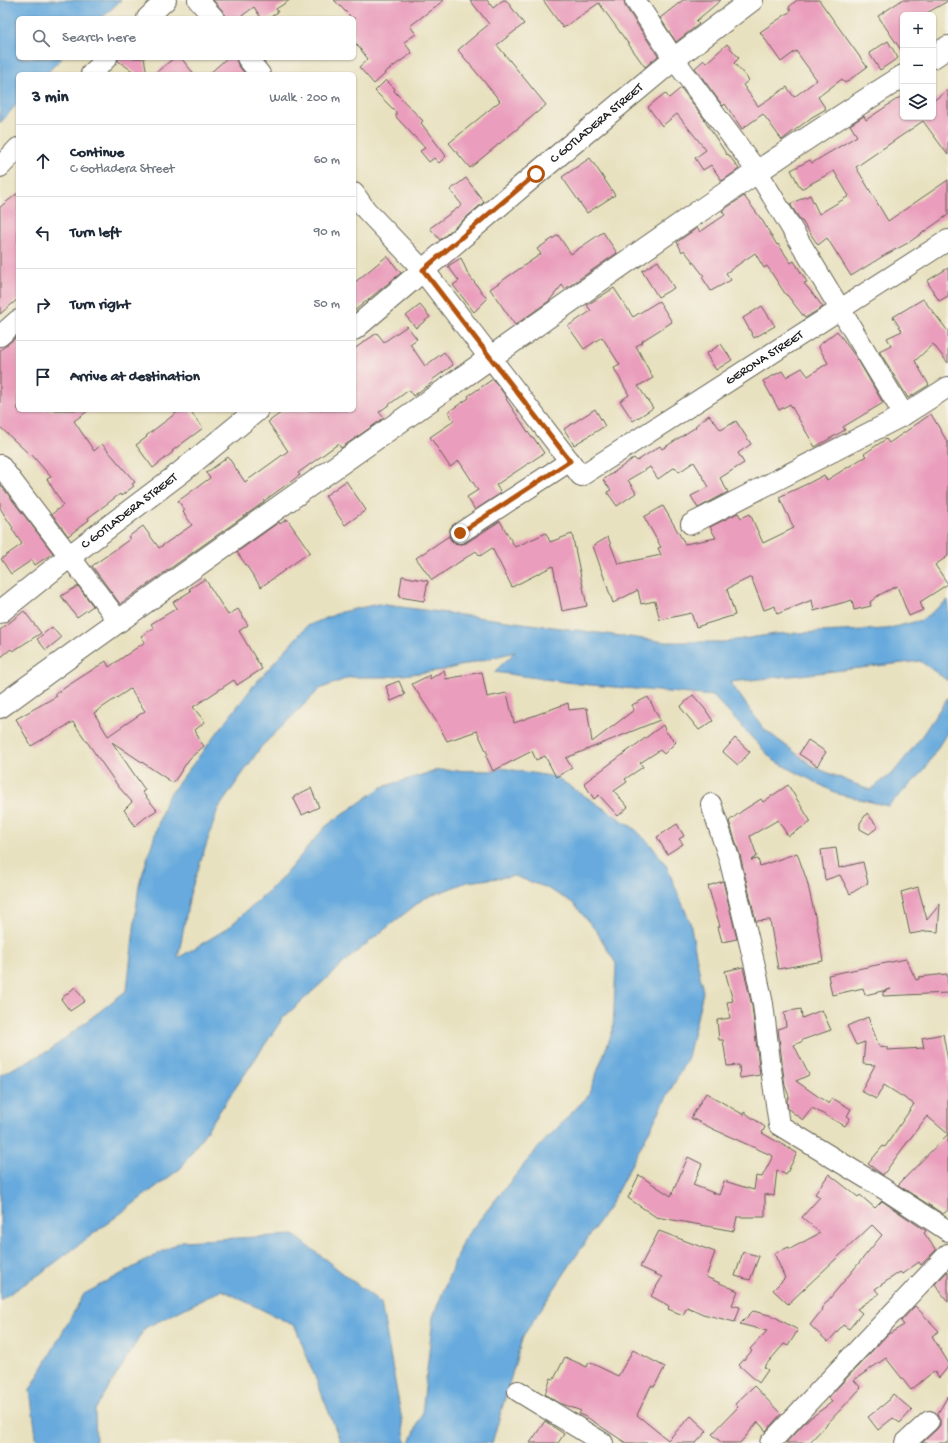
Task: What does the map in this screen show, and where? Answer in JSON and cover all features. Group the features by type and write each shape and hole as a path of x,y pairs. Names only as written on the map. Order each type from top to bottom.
{"street":[{"path":"149,16 166,0"},
{"path":"198,0 212,16"},
{"path":"635,0 674,59 756,171 904,415"},
{"name":"C GOTLADERA STREET","path":"356,327 674,59 752,0"},
{"path":"936,55 948,47"},
{"path":"92,72 105,60"},
{"path":"249,60 258,72"},
{"path":"0,707 118,620 756,171 900,78"},
{"path":"0,167 16,150"},
{"path":"356,196 366,210 423,270 576,469"},
{"name":"GERONA STREET","path":"460,533 576,469 840,309 948,240"},
{"path":"0,336 16,322"},
{"path":"691,524 904,415 948,387"},
{"name":"C GOTLADERA STREET","path":"0,612 70,556 180,473 255,412"},
{"path":"0,465 118,620"},
{"path":"711,804 729,858 748,933 763,1004 779,1125 884,1189 948,1231"},
{"path":"770,1443 948,1254"},
{"path":"518,1391 603,1443"},
{"path":"905,1443 929,1421"}],"water":[{"path":"0,0 121,0 104,16 16,16 16,60 60,60 48,72 16,72 16,105 0,123"},
{"path":"948,600 948,681 920,661 730,682 764,729 814,767 870,790 894,772 919,740 948,697 948,731 923,772 888,806 838,794 773,760 713,696 580,684 494,672 515,652 444,670 386,677 350,677 320,689 261,747 218,809 190,894 178,958 228,928 280,880 326,826 382,787 438,770 493,771 501,768 556,777 635,829 651,845 666,865 690,922 703,992 688,1057 610,1205 523,1336 492,1443 410,1443 422,1414 433,1317 463,1240 536,1150 588,1096 613,1030 616,964 597,932 573,903 545,887 514,876 467,882 423,899 355,953 283,1018 181,1168 40,1274 0,1300 0,1075 50,1050 127,990 139,885 166,799 254,685 307,626 341,612 378,604 667,642 723,642 775,634 886,629 922,620"},
{"path":"294,1235 381,1303 406,1443 341,1443 295,1326 222,1290 145,1328 95,1410 96,1443 37,1443 30,1390 84,1294 182,1241"}],"building":[{"path":"213,0 290,0 276,9 278,12 272,16 260,16 254,7 242,16 224,16 223,11"},
{"path":"334,0 444,0 410,26 416,34 404,42 412,53 384,73 385,74 374,84 359,67 368,59 356,44 356,16 350,16"},
{"path":"470,0 487,0 493,8 503,0 506,0 524,24 497,45 546,105 470,168 449,143 500,101 458,50 489,24"},
{"path":"543,0 624,0 625,6 658,56 645,67 599,3 563,28"},
{"path":"683,0 721,0 696,21 699,24 676,42 660,18"},
{"path":"797,0 819,0 867,67 845,83 842,79 818,97 826,109 812,117 782,140 763,114 742,129 725,104 723,106 695,68 704,60 706,63 727,44 739,58 734,63 749,80 743,85 758,106 787,87 794,97 817,80 796,51 781,62 760,32 791,11 789,7"},
{"path":"902,0 948,0 928,12 900,12 900,49 878,16"},
{"path":"888,41 898,58 880,70 869,53"},
{"path":"144,60 147,72 134,72 118,61"},
{"path":"172,60 183,60 192,72 156,72"},
{"path":"225,60 237,60 238,65 243,72 211,72"},
{"path":"386,80 395,89 394,91 423,121 421,123 446,156 439,163 434,158 429,162 420,151 425,148 396,117 396,112 375,91"},
{"path":"681,88 705,120 727,155 728,154 739,169 722,181 711,165 703,170 695,158 706,150 677,114 662,126 648,107 665,93 669,98"},
{"path":"948,90 948,155 923,121 856,167 888,221 948,180 948,215 908,243 851,276 827,238 818,245 790,204 810,195 819,214 849,196 834,171 801,189 791,170 810,160 812,163 857,136 850,125 864,116 866,120 900,97 900,120 936,120 936,99"},
{"path":"590,158 615,195 587,213 562,177"},
{"path":"466,178 484,202 440,240 430,228 462,205 450,190"},
{"path":"16,195 16,301 0,314 0,207"},
{"path":"744,196 762,220 777,245 778,244 791,263 794,261 807,282 804,283 823,307 805,318 786,295 767,266 764,268 755,253 726,273 731,280 711,291 702,277 704,276 684,250 682,252 677,242 697,228 700,232 725,215 722,211"},
{"path":"603,232 617,253 565,289 562,285 549,301 515,325 490,289 541,254 537,249 558,235 571,254"},
{"path":"387,256 401,273 356,309 356,281"},
{"path":"461,258 468,274 487,299 474,312 453,285 459,281 448,266"},
{"path":"658,261 674,288 658,297 642,271"},
{"path":"948,268 948,296 939,301 927,281"},
{"path":"614,288 633,317 659,301 672,322 636,346 653,378 638,386 653,408 633,421 620,401 629,395 614,368 620,365 602,337 584,349 568,326 591,311 587,305"},
{"path":"923,299 948,331 948,363 933,344 915,361 929,385 908,398 879,351 891,345 887,338 902,331 893,317"},
{"path":"420,305 430,317 416,328 406,316"},
{"path":"762,306 775,326 754,338 743,318"},
{"path":"407,326 417,339 410,344 425,366 444,352 453,365 413,396 409,390 379,412 384,418 341,448 338,444 298,473 300,475 264,502 120,604 92,566 130,539 128,537 143,526 159,548 192,525 183,512 185,510 178,501 210,478 206,473 228,457 245,482 288,451 268,422 282,412 356,412 356,348 377,333 384,342"},
{"path":"837,331 858,360 883,403 843,427 845,430 815,447 790,404 779,410 763,381 782,371 786,377 802,368 808,376 828,363 818,346"},
{"path":"16,338 16,412 86,412 74,421 94,451 102,444 135,482 132,484 134,486 121,496 120,494 88,518 89,520 68,536 52,514 63,505 47,479 51,477 31,454 30,455 0,427 0,350"},
{"path":"721,344 732,360 716,370 706,354"},
{"path":"493,379 507,398 506,399 532,438 533,437 544,453 496,485 501,493 475,510 467,497 478,490 459,461 450,467 430,437 454,421 448,412"},
{"path":"595,409 605,426 574,445 564,429"},
{"path":"177,412 191,412 203,428 172,451 173,452 153,468 136,445 147,437 146,436"},
{"path":"931,414 948,443 948,556 935,565 948,584 920,602 923,610 909,616 897,586 879,595 870,602 871,606 854,610 852,600 814,611 812,600 777,614 775,606 764,610 751,577 727,589 735,615 696,627 691,613 660,620 655,601 641,604 638,590 613,603 593,546 608,537 618,564 661,555 658,548 661,547 644,517 663,506 685,544 716,538 710,527 738,513 741,518 750,514 763,543 794,528 779,497 824,475 827,480 866,456 864,454 886,439 889,443"},
{"path":"709,415 721,430 736,421 751,444 738,453 744,463 720,478 728,492 698,508 691,496 709,487 694,462 679,472 675,467 658,479 650,467 628,480 636,493 617,506 607,492 611,490 603,480 634,458 637,461 660,446 662,449 696,427 695,426"},
{"path":"346,481 366,510 345,525 325,496"},
{"path":"0,484 53,553 35,565 32,560 11,574 1,559 22,544 0,508"},
{"path":"287,519 310,552 261,587 237,552 279,522 280,524"},
{"path":"500,521 515,547 546,533 550,542 572,534 587,606 562,611 553,566 512,587 492,548 480,556 476,551 432,580 416,558 449,536 454,543 466,543"},
{"path":"402,576 428,581 424,601 399,597"},
{"path":"205,579 228,615 238,609 248,625 239,631 262,669 237,685 234,680 193,707 205,722 195,730 204,746 190,758 173,783 112,742 145,790 142,792 157,810 135,826 124,810 132,802 118,786 73,722 31,746 16,719 57,696 55,694 106,661 109,667 145,642 141,636 154,628 151,624 177,608 173,602 191,591 189,589","holes":["130,689 145,711 108,736 94,713"]},
{"path":"78,586 93,606 77,617 61,596"},
{"path":"24,611 41,633 13,651 11,649 0,658 0,630"},
{"path":"52,627 61,638 46,650 37,639"},
{"path":"444,670 446,679 482,672 487,697 507,693 514,723 568,703 569,710 587,708 592,742 634,710 632,705 648,697 660,720 566,758 572,768 556,777 545,756 536,760 532,751 493,771 486,756 488,755 477,731 447,741 438,724 412,684 430,675 430,679"},
{"path":"399,681 405,695 391,701 386,686"},
{"path":"693,695 713,721 699,730 680,707"},
{"path":"663,725 666,732 676,742 664,754 660,750 640,763 643,767 625,779 627,782 614,791 628,807 618,816 599,795 594,799 584,783"},
{"path":"735,738 750,752 738,765 723,752"},
{"path":"808,740 826,752 817,766 799,754"},
{"path":"788,785 811,822 788,836 778,820 750,836 757,856 751,860 758,859 760,866 797,853 807,881 823,961 778,969 770,920 756,921 740,855 729,821 761,799 763,802"},
{"path":"311,788 319,807 302,815 293,797"},
{"path":"867,813 878,827 869,834 860,829 860,823"},
{"path":"677,824 684,836 679,839 683,844 667,854 657,837"},
{"path":"836,848 839,868 863,862 868,883 850,894 840,875 825,880 821,850"},
{"path":"723,881 737,939 722,942 718,927 720,926 708,886"},
{"path":"918,887 927,920 940,904 938,932 927,931 910,934 901,892"},
{"path":"906,959 916,980 919,979 919,977 947,974 948,993 883,996 883,992 891,989 865,995 863,988 832,995 828,975"},
{"path":"743,967 752,1006 760,1075 740,1078 739,1065 727,1066 723,1040 719,1040 717,1020 730,1018 727,1002 733,1001 725,971"},
{"path":"75,987 85,1001 70,1011 61,999"},
{"path":"801,1009 802,1018 822,1010 831,1030 802,1040 803,1041 794,1045 809,1075 796,1081 829,1104 832,1098 851,1109 847,1116 850,1118 845,1126 812,1108 803,1120 788,1109 787,1100 789,1096 785,1086 778,1029 786,1026 784,1012"},
{"path":"868,1017 879,1046 887,1047 887,1050 924,1048 922,1038 943,1034 948,1061 948,1134 927,1116 883,1175 868,1164 883,1146 885,1147 914,1104 884,1085 876,1099 861,1091 875,1065 863,1064 865,1042 856,1045 847,1026"},
{"path":"706,1093 744,1115 744,1112 765,1127 762,1133 797,1153 786,1175 777,1170 774,1196 765,1194 765,1217 737,1217 734,1231 656,1217 628,1198 639,1175 671,1196 688,1157 702,1164 693,1185 719,1195 724,1181 754,1190 756,1176 762,1177 773,1156 691,1118"},
{"path":"948,1134 948,1210 943,1214 898,1185"},
{"path":"829,1174 858,1197 860,1195 875,1208 882,1201 926,1231 924,1233 936,1250 921,1265 919,1262 902,1274 900,1272 875,1289 879,1294 857,1309 862,1313 849,1329 843,1325 828,1342 810,1325 822,1310 821,1309 882,1235 872,1225 788,1304 773,1290 785,1278 774,1253 789,1247 790,1249 820,1233 802,1217 820,1197 815,1194"},
{"path":"659,1231 715,1252 706,1277 738,1291 732,1305 740,1307 735,1322 703,1314 687,1307 683,1315 668,1309 669,1306 651,1296 662,1277 640,1267"},
{"path":"743,1252 759,1256 750,1280 735,1276"},
{"path":"948,1271 948,1302 935,1284"},
{"path":"915,1306 939,1331 932,1336 948,1362 948,1367 939,1378 934,1371 911,1390 886,1358 854,1380 861,1388 809,1443 786,1443 805,1422 832,1402 828,1398 887,1335 904,1325 901,1321"},
{"path":"753,1311 773,1316 798,1330 788,1346 784,1344 764,1367 768,1370 759,1383 739,1365 752,1351 750,1349 767,1331 740,1324"},
{"path":"633,1350 665,1367 654,1387 651,1386 637,1415 668,1440 691,1416 707,1431 696,1443 626,1443 588,1418 579,1414 581,1411 560,1403 545,1394 551,1378 554,1379 565,1357 587,1367 589,1362 618,1376"},
{"path":"754,1386 781,1414 766,1431 758,1422 740,1443 722,1443 712,1434 738,1407 735,1404"},
{"path":"893,1394 912,1410 900,1423 893,1418 878,1430 868,1417 887,1402"},
{"path":"948,1396 948,1443 922,1443 940,1425 938,1413"},
{"path":"545,1421 564,1434 558,1443 530,1443"}],"route":[{"path":"460,533 570,461 423,270 536,174"}]}
